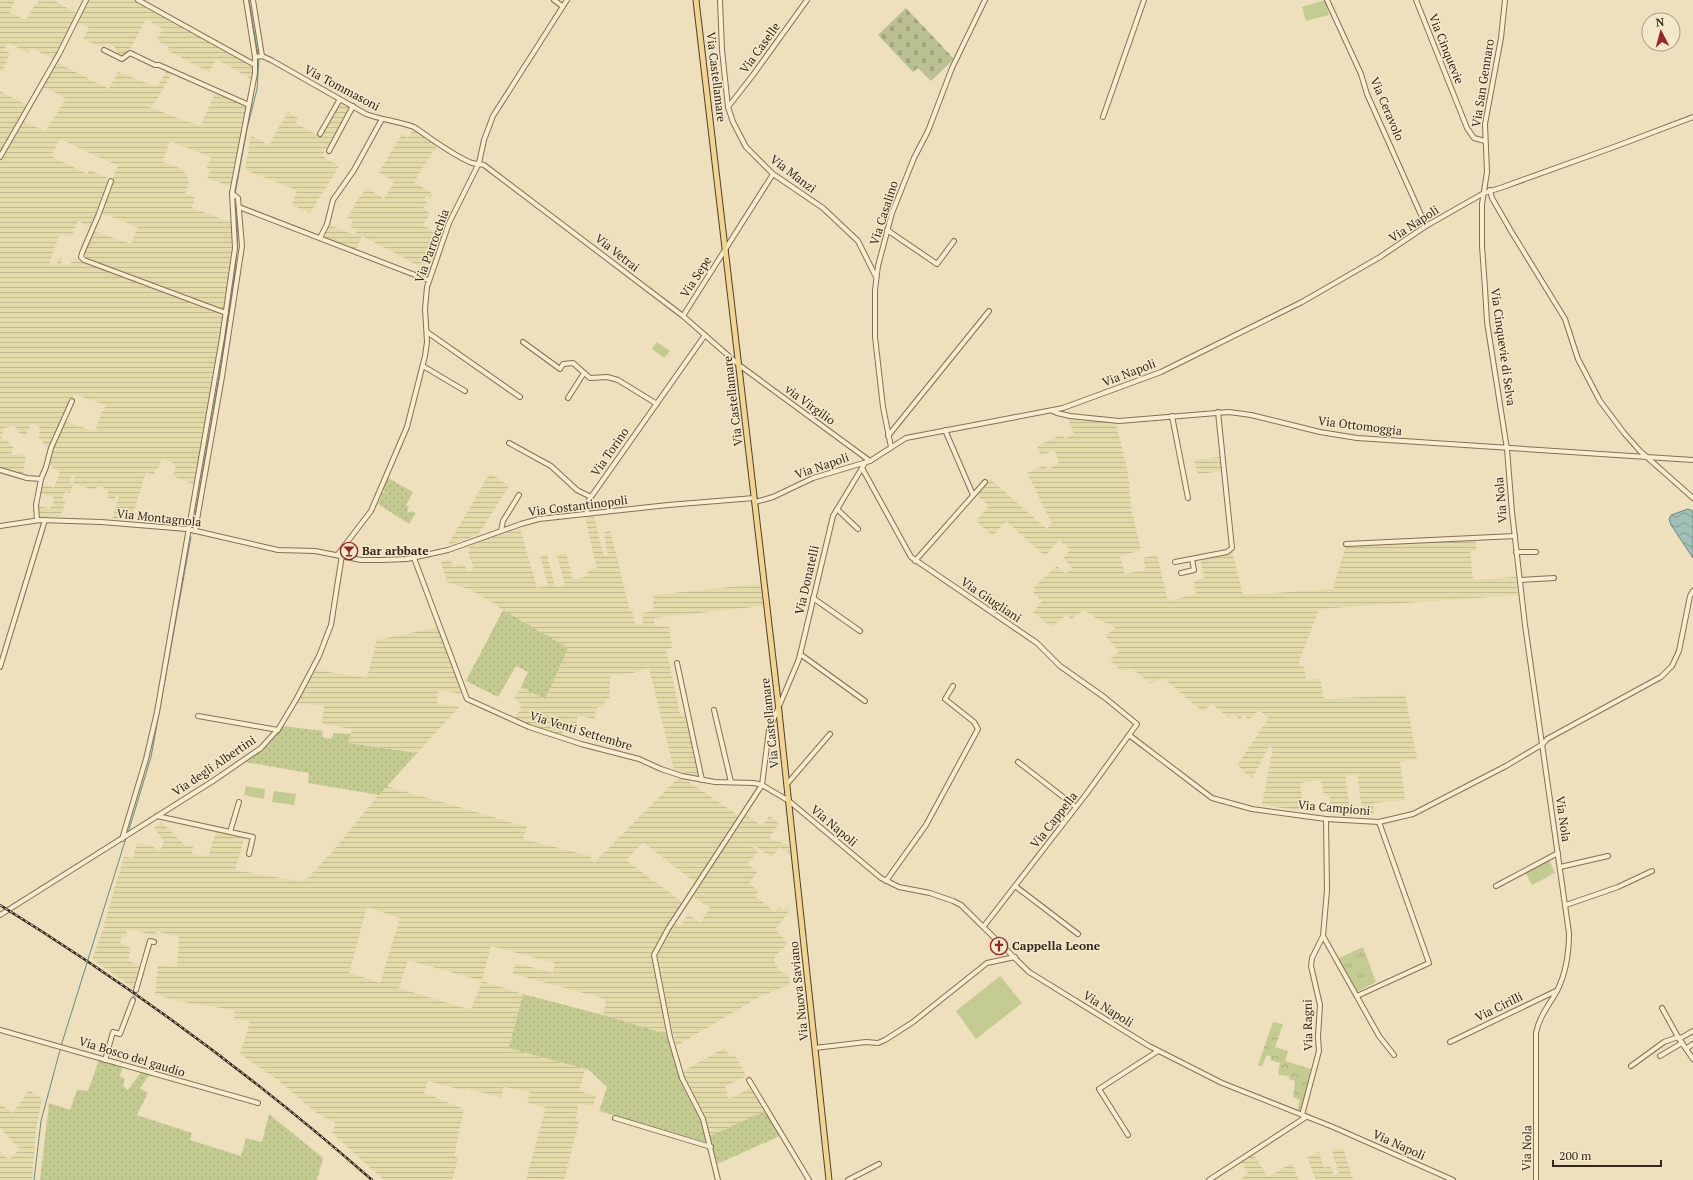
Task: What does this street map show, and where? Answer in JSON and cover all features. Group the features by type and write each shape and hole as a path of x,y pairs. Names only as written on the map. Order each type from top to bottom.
{"main road":[{"name":"Via Castellamare","path":"696,0 789,801"},
{"name":"Via Nuova Saviano","path":"789,801 829,1180"}],"street":[{"path":"0,156 59,54 86,0"},
{"path":"138,0 255,65"},
{"path":"246,0 259,57"},
{"path":"125,837 152,737 226,313 235,248 234,195 249,104 255,82 255,65 259,57 253,0"},
{"path":"554,0 562,6"},
{"name":"Via Parrocchia","path":"340,555 366,520 375,504 407,427 423,366 427,342 425,299 428,280 449,223 479,163 484,140 493,116 567,0"},
{"name":"Via Manzi","path":"720,0 722,50 728,107 733,122 746,147 773,174 823,208 858,241 876,277"},
{"name":"Via Caselle","path":"728,107 807,0"},
{"name":"Via Casalino","path":"891,447 882,403 875,337 876,277 892,213 914,158 928,131 950,73 985,0"},
{"path":"1103,117 1144,0"},
{"name":"Via Ceravolo","path":"1327,0 1361,74 1367,94 1426,226"},
{"name":"Via Cinquevie","path":"1416,0 1467,128 1474,138 1485,141"},
{"name":"Via San Gennaro","path":"1484,192 1487,172 1485,124 1501,38 1505,0"},
{"path":"104,50 122,59 130,53 249,104"},
{"name":"Via Tommasoni","path":"259,57 340,98 366,114 414,127 474,164 479,163"},
{"path":"320,134 340,98"},
{"path":"329,151 353,106"},
{"name":"Via Napoli","path":"755,500 774,497 813,478 868,461 906,438 1053,411 1161,372 1302,302 1372,262 1426,226 1484,192 1555,169 1693,117"},
{"path":"320,238 327,224 333,200 354,170 382,119"},
{"name":"Via Vetrai","path":"479,163 484,165 519,191 683,316 739,365"},
{"name":"Via Sepe","path":"683,316 773,174"},
{"path":"111,181 82,253 84,260 226,313"},
{"path":"1490,190 1492,198 1511,231 1565,319 1578,359 1600,401 1624,433 1644,456 1693,498"},
{"name":"Via Cinquevie di Selva","path":"1484,192 1482,246 1487,322 1508,455"},
{"path":"195,531 222,377 242,246 238,198 234,195"},
{"path":"239,207 428,280"},
{"path":"887,230 937,264 954,241"},
{"path":"888,436 988,311"},
{"path":"427,332 520,397"},
{"name":"Via Torino","path":"587,514 586,506 591,497 705,335"},
{"path":"523,342 560,369 563,364 573,362 590,378 607,377 618,380 657,404"},
{"name":"via Virgilio","path":"739,365 868,461"},
{"path":"423,366 465,392"},
{"path":"568,398 584,373"},
{"path":"37,520 36,505 41,479 51,448 72,401"},
{"name":"Via Ottomoggia","path":"1053,411 1070,416 1119,421 1218,412 1242,413 1320,432 1351,437 1507,449 1693,460"},
{"path":"1175,562 1227,552 1232,548 1218,412"},
{"path":"1172,416 1188,498"},
{"path":"945,430 973,495"},
{"path":"509,443 551,466 577,490 591,497"},
{"name":"Via Nola","path":"1508,455 1514,536 1566,906 1569,944 1565,968 1557,990 1541,1018 1536,1033 1536,1180"},
{"name":"Via Donatelli","path":"762,785 769,730 800,654 833,516 862,468 868,461"},
{"name":"Via Giugliani","path":"862,468 911,557 1037,643 1060,666 1104,697 1137,724"},
{"path":"0,470 27,478 41,479"},
{"path":"916,561 985,482"},
{"path":"501,531 503,521 519,495"},
{"name":"Via Costantinopoli","path":"340,555 361,560 400,560 448,550 539,519 755,500"},
{"path":"837,509 858,528"},
{"name":"Via Montagnola","path":"0,526 37,520 101,522 189,530 265,548 278,550 315,550 340,555"},
{"path":"0,667 44,520"},
{"path":"1346,544 1514,536"},
{"path":"1516,552 1536,552"},
{"name":"Via degli Albertini","path":"0,915 125,837 261,748 278,730 319,656 331,626 340,555"},
{"name":"Via Venti Settembre","path":"414,558 467,699 529,727 555,736 639,759 660,769 702,780 762,785 789,801"},
{"path":"1181,573 1194,570 1192,559"},
{"path":"1520,580 1554,578"},
{"name":"Via Campioni","path":"1129,735 1212,798 1252,809 1326,819 1379,822 1413,814 1506,766 1543,744 1547,739 1661,677 1672,666 1678,651 1690,596 1693,591"},
{"path":"813,598 860,631"},
{"path":"800,654 865,701"},
{"path":"677,663 702,780"},
{"path":"886,881 926,825 978,729 974,722 945,699 953,686"},
{"path":"714,710 731,782"},
{"path":"198,716 278,730"},
{"name":"Via Cappella","path":"984,926 1076,807 1137,724"},
{"path":"787,784 830,734"},
{"path":"1018,762 1076,807"},
{"path":"718,1180 704,1119 682,1078 668,1031 654,955 668,929 762,785"},
{"name":"Via Napoli","path":"789,801 886,881 899,887 921,891 953,901 984,926 1029,972 1158,1051 1222,1083 1304,1116 1453,1180"},
{"path":"230,832 239,802"},
{"path":"157,816 253,837 249,854"},
{"name":"Via Ragni","path":"1304,1116 1320,1051 1318,1037 1320,1005 1311,966 1312,958 1323,936 1327,890 1326,819"},
{"path":"1357,996 1429,963 1379,822"},
{"path":"1496,886 1558,853"},
{"path":"1560,867 1608,856"},
{"path":"1566,906 1618,887 1652,871"},
{"path":"1015,886 1078,934"},
{"path":"1323,936 1379,1036 1394,1055"},
{"path":"136,990 150,941 154,942"},
{"path":"815,1048 866,1042 878,1043 885,1040 913,1022 987,964 1015,958"},
{"name":"Via Cirilli","path":"1450,1042 1557,990"},
{"path":"105,1060 114,1032 120,1034 133,1000"},
{"path":"1662,1008 1680,1040 1693,1059"},
{"name":"Via Bosco del gaudio","path":"0,1030 258,1104"},
{"path":"1660,1056 1693,1031"},
{"path":"1631,1066 1664,1042 1680,1040"},
{"path":"1686,1049 1693,1044"},
{"path":"1128,1135 1099,1089 1158,1051"},
{"path":"749,1080 809,1180"},
{"path":"1209,1180 1304,1116"},
{"path":"615,1118 711,1147"},
{"path":"850,1180 879,1164"}],"shaded area":[{"path":"0,0 15,0 9,12 26,20 39,0 53,0 78,14 55,59 31,48 28,53 8,43 4,50 10,53 2,71 0,70"},
{"path":"88,0 136,0 253,66 253,80 216,59 209,72 167,50 169,47 156,40 163,29 146,19 129,51 122,57 116,55 118,52 115,50 115,47 108,44 100,47 83,39 89,28 77,22"},
{"path":"56,62 109,89 118,72 157,87 167,70 172,73 155,103 154,102 152,106 147,104 146,106 200,126 216,92 221,94 222,98 224,95 247,105 232,187 207,178 211,170 207,168 211,157 170,141 162,162 182,169 187,175 189,183 185,194 195,197 192,208 233,223 234,239 225,308 222,309 87,259 84,252 93,231 131,244 138,227 101,213 114,181 112,180 118,166 60,139 51,156 87,174 89,170 110,179 90,227 78,221 71,237 60,233 49,264 56,266 59,258 62,258 61,263 69,266 74,258 78,258 220,313 223,317 196,485 173,476 176,464 162,459 158,469 156,468 154,475 146,472 131,520 122,519 124,512 122,511 120,519 112,519 119,496 116,496 114,501 108,498 108,492 103,487 97,487 93,490 73,483 75,476 72,475 69,482 73,484 70,493 65,492 62,500 66,501 60,517 40,517 38,511 37,505 50,509 55,498 39,493 42,484 54,488 60,472 49,465 53,447 65,421 95,432 105,405 74,394 50,446 46,446 39,438 40,429 38,426 31,424 24,438 14,426 4,428 1,438 9,442 8,445 13,446 11,454 15,455 16,453 26,455 23,475 0,469 0,159 22,121 45,131 66,99 49,89 42,88"},
{"path":"0,91 28,106 0,153"},
{"path":"341,101 351,106 322,156 339,166 310,213 292,205 297,190 245,170 251,136 269,145 288,112 298,118 295,123 320,136"},
{"path":"413,129 438,144 414,182 433,194 430,198 426,196 424,199 427,202 423,208 430,214 423,225 441,237 429,271 362,236 355,251 323,237 329,225 355,235 357,229 350,227 353,220 347,218 356,204 355,203 367,188 384,199 394,182 379,172 402,134 408,138"},
{"path":"1067,418 1116,423 1128,473 1131,508 1141,550 1120,556 1125,574 1146,570 1143,558 1157,555 1168,601 1196,594 1194,582 1204,578 1200,558 1232,551 1243,595 1333,589 1346,546 1476,540 1476,550 1470,551 1473,580 1516,577 1518,595 1319,609 1299,661 1299,666 1304,666 1306,680 1320,679 1324,699 1405,695 1417,759 1400,762 1405,800 1373,803 1374,813 1370,813 1370,816 1363,815 1357,774 1345,776 1351,816 1330,813 1330,796 1324,796 1321,780 1300,783 1303,811 1262,805 1273,748 1269,746 1252,779 1237,765 1269,718 1259,710 1249,720 1244,715 1240,719 1233,714 1229,718 1211,703 1203,712 1163,678 1150,683 1131,668 1122,672 1110,660 1119,651 1105,636 1115,628 1110,624 1100,621 1084,610 1071,620 1067,614 1051,627 1033,612 1042,601 1033,593 1036,590 1034,587 1057,566 1066,574 1072,568 1064,558 1070,549 1059,540 1045,556 1006,521 993,536 976,521 989,506 976,494 990,479 1047,529 1052,523 1027,473 1045,465 1048,470 1059,462 1054,450 1041,455 1037,446 1062,434 1065,439 1074,434"},
{"path":"1220,457 1222,471 1198,474 1194,460"},
{"path":"490,473 509,486 478,535 448,545"},
{"path":"594,517 604,557 608,556 604,533 610,530 630,611 632,611 635,624 643,624 642,613 654,611 653,595 760,584 763,606 654,618 655,627 669,626 672,648 666,649 680,714 685,713 699,776 674,770 649,668 633,673 610,675 610,699 605,699 604,707 597,707 594,719 578,715 576,724 567,721 562,736 539,729 515,719 522,704 514,699 521,687 545,699 503,610 471,590 447,582 441,562 450,559 454,566 464,563 467,572 474,570 468,551 470,550 468,546 520,528 537,588 548,585 540,556 547,554 555,587 565,585 557,555 566,553 573,580 588,576 587,571 597,568 585,518"},
{"path":"439,627 463,694 438,690 437,703 459,707 417,753 348,743 352,729 322,724 324,706 296,703 315,670 367,678 377,640"},
{"path":"678,778 683,778 739,816 696,883 643,842 626,860 682,902 652,952 666,1034 603,1015 606,999 513,974 515,963 553,973 555,963 491,946 482,981 523,994 509,1048 585,1069 579,1091 596,1096 593,1106 579,1103 575,1121 579,1122 564,1180 526,1179 546,1108 527,1102 530,1092 504,1087 501,1098 467,1088 466,1091 428,1081 424,1093 464,1109 454,1156 458,1158 452,1180 384,1180 332,1133 336,1123 317,1113 274,1077 240,1054 250,1022 234,1018 235,1010 194,1004 155,995 158,965 177,967 179,937 156,931 155,935 127,929 126,937 122,936 120,943 131,948 128,961 140,965 133,988 92,959 100,938 124,857 133,858 137,843 149,845 160,851 164,841 154,828 161,822 186,846 193,846 192,853 208,857 216,832 244,838 235,870 304,882 332,852 386,786 527,827 523,839 590,856 594,863","holes":["367,907 400,918 380,983 349,973","408,960 482,981 471,1010 399,988"]},
{"path":"745,814 762,826 769,816 779,823 769,839 789,845 790,854 779,847 772,857 752,844 751,846 758,852 747,864 757,872 749,883 758,891 755,896 775,912 779,907 783,911 786,907 790,910 775,929 788,944 775,956 775,964 783,973 788,973 790,984 759,997 676,1046 657,959 658,950 674,922 681,926 688,914 700,923 710,908 692,896"},
{"path":"725,1048 730,1057 735,1055 746,1076 725,1086 729,1099 752,1087 756,1094 754,1096 757,1100 760,1099 767,1110 710,1136 701,1110 688,1085 683,1071"},
{"path":"29,1090 42,1099 36,1128 32,1180 0,1180 0,1152 9,1160 20,1149 0,1128 0,1104 13,1113"},
{"path":"1343,1148 1353,1180 1316,1180 1307,1157 1319,1152 1324,1168 1330,1166 1334,1175 1339,1173 1332,1151"},
{"path":"1253,1154 1268,1177 1292,1163 1299,1180 1240,1180 1248,1173 1241,1162"}],"green space":[{"path":"1325,0 1329,15 1306,21 1302,7"},
{"path":"906,8 954,59 931,81 918,68 913,72 878,35"},
{"path":"657,342 670,351 664,358 652,349"},
{"path":"388,478 413,492 406,505 409,507 407,511 410,513 411,511 416,513 409,524 378,504 382,493 385,491 383,490"},
{"path":"503,610 568,648 545,699 521,687 528,672 516,666 498,697 466,681"},
{"path":"283,726 323,731 322,737 331,739 334,733 351,734 348,743 417,753 379,795 308,783 309,773 245,762 274,738"},
{"path":"246,786 265,789 264,799 244,795"},
{"path":"274,791 296,794 294,805 272,802"},
{"path":"1549,860 1555,873 1532,885 1525,872"},
{"path":"1363,947 1376,982 1356,992 1337,959"},
{"path":"1000,976 1022,1003 976,1039 956,1011"},
{"path":"523,994 603,1015 666,1034 678,1072 683,1071 688,1085 701,1110 710,1136 767,1110 782,1135 715,1165 710,1141 706,1142 599,1111 607,1087 589,1070 509,1048"},
{"path":"1273,1022 1283,1024 1275,1047 1288,1051 1285,1061 1311,1069 1301,1113 1297,1111 1300,1100 1293,1097 1295,1081 1289,1079 1289,1076 1278,1075 1280,1063 1270,1060 1271,1057 1267,1055 1262,1066 1258,1065"},
{"path":"99,1060 123,1067 120,1076 125,1079 123,1086 128,1090 141,1072 150,1074 140,1088 148,1093 137,1115 192,1133 190,1140 241,1156 246,1138 262,1142 269,1114 323,1158 317,1180 40,1180 49,1103 70,1110 77,1090 88,1091"}],"water":[{"path":"1688,509 1693,511 1693,558 1671,525 1669,519 1671,515"}],"waterway":[{"path":"249,0 258,55"},
{"path":"235,194 247,129 257,89 259,58"},
{"path":"193,527 219,377 235,272 238,234 234,198"},
{"path":"128,833 151,757 191,537"},
{"path":"61,1046 126,838"},
{"path":"34,1180 41,1121 60,1050"}],"tunnel":[{"path":"133,1000 136,990"}],"railway":[{"path":"0,905 97,968 192,1035 283,1105 372,1180"}],"place":[{"name":"Bar arbbate","path":"349,551"},
{"name":"Cappella Leone","path":"999,946"}]}
